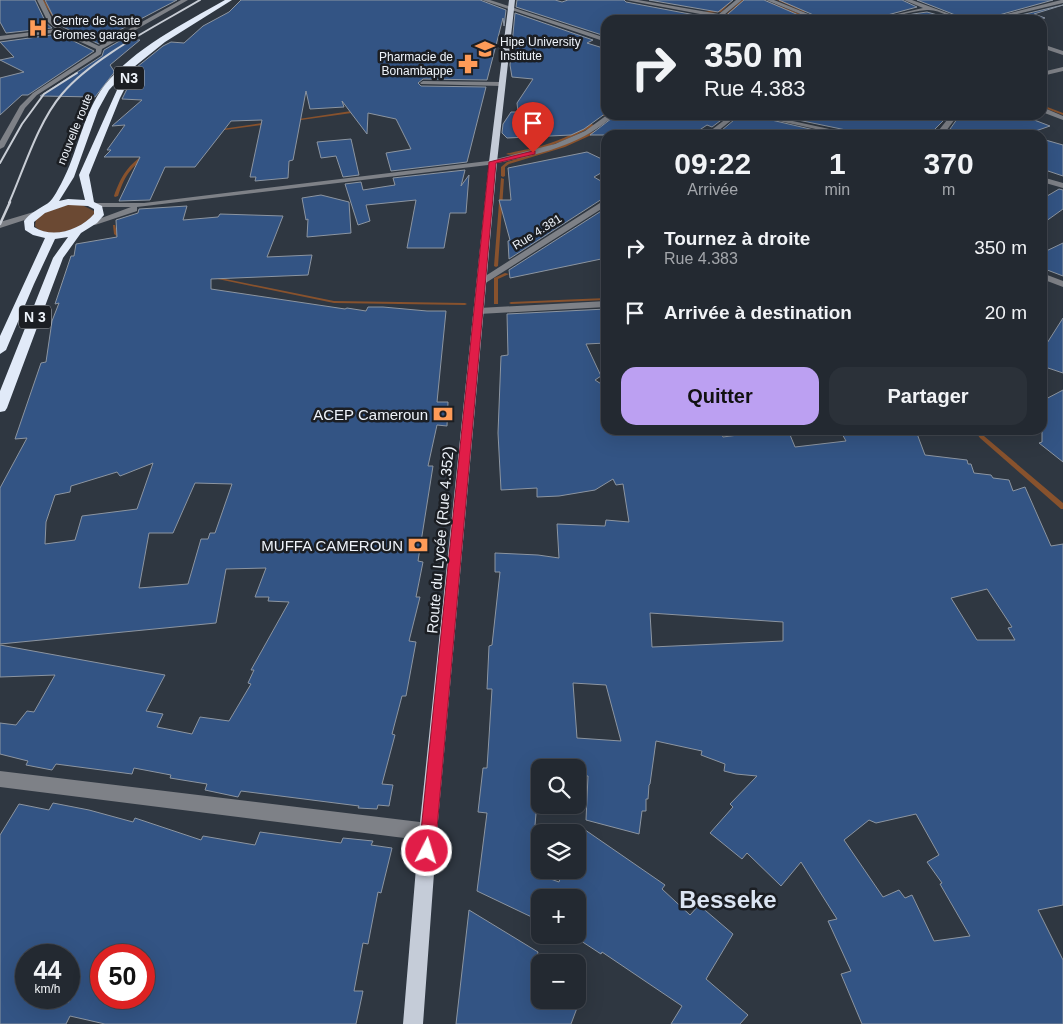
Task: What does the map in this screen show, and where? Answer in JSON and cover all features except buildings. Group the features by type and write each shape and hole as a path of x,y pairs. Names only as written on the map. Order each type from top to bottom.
{"highway":[{"name":"nouvelle route","path":"51,206 69,178 95,110 106,89 124,70 138,59 229,0"},
{"name":"nouvelle route","path":"93,204 84,175 125,81 158,52 241,0"},
{"path":"198,20 207,20"},
{"path":"68,202 93,204 100,212 100,215 92,223 78,230 52,235 37,234 29,228 29,221 37,213 51,206 68,202"},
{"name":"N 3","path":"0,408 58,258 78,230"},
{"path":"0,350 28,284 52,235"}],"main road":[{"name":"Route du Lycée (Rue 4.352)","path":"413,1024 428,832 510,4"}],"street":[{"path":"40,0 51,22 60,30 98,48"},
{"path":"98,48 185,0"},
{"path":"485,0 510,4 601,38"},
{"path":"629,0 702,15"},
{"path":"721,15 739,0"},
{"path":"769,0 807,15"},
{"path":"906,0 948,15"},
{"path":"1007,15 1063,2"},
{"path":"896,15 928,8"},
{"path":"0,38 60,30"},
{"path":"0,147 22,108 35,94 99,53 98,48"},
{"path":"1047,48 1063,53"},
{"path":"1047,73 1063,69"},
{"path":"423,83 501,84"},
{"path":"1047,111 1063,118"},
{"path":"93,204 144,205 493,162 566,142 583,135 604,120"},
{"path":"716,130 728,120"},
{"path":"780,120 829,130"},
{"path":"1047,181 1063,186"},
{"path":"92,223 144,205"},
{"name":"Rue 4.381","path":"481,282 601,206"},
{"path":"0,226 37,213"},
{"path":"0,226 29,228"},
{"path":"1047,278 1063,284"},
{"path":"479,311 601,304"},
{"path":"0,779 428,832"}],"shaded area":[{"path":"67,205 82,205 94,211 94,214 83,224 57,233 41,231 35,226 36,219 46,212"}],"waterway":[{"path":"43,0 57,21"},
{"path":"704,12 720,11 732,0"},
{"path":"726,15 743,0"},
{"path":"762,0 802,15"},
{"path":"778,0 805,11"},
{"path":"1047,108 1063,114"},
{"path":"294,120 358,111"},
{"path":"217,130 269,123"},
{"path":"508,154 552,144 592,125"},
{"path":"503,176 503,167 508,163 564,146 598,131"},
{"path":"116,196 127,171 135,162 147,154"},
{"path":"496,266 502,179"},
{"path":"114,226 115,233 123,239"},
{"path":"496,303 496,278 507,274"},
{"path":"213,277 334,302 465,304"},
{"path":"511,303 601,299"},
{"path":"981,435 1063,507"}],"railway":[{"path":"9,203 32,146 46,118 53,105 75,80 127,42 200,0"},
{"path":"0,163 22,124 44,94 77,73"},
{"path":"0,224 10,202"}],"place":[{"name":"Centre de Sante Gromes garage","path":"38,28"},
{"name":"Hipe University Institute","path":"485,49"},
{"name":"Pharmacie de Bonambappe","path":"468,64"},
{"name":"ACEP Cameroun","path":"443,414"},
{"name":"MUFFA CAMEROUN","path":"418,545"}],"district":[{"name":"Besseke","path":"728,899"}],"route":[{"path":"427,851 493,162 533,153"}]}
